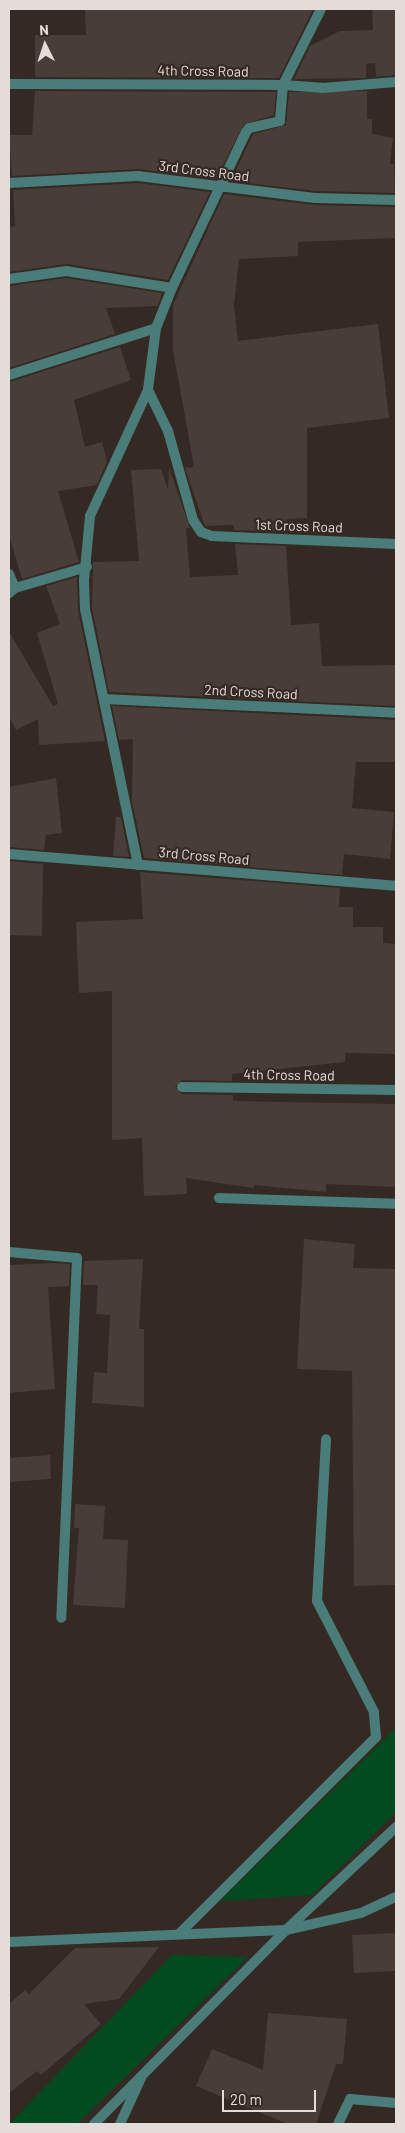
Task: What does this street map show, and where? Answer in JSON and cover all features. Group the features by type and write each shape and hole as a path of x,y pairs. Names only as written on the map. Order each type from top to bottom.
{"street":[{"path":"138,865 85,610 90,516 148,390 156,328 172,288 249,128 280,121 283,85 321,9"},
{"name":"4th Cross Road","path":"9,84 283,85 322,88 396,82"},
{"name":"3rd Cross Road","path":"9,183 138,176 221,188 315,198 396,200"},
{"path":"9,279 66,270 172,288"},
{"path":"9,375 156,328"},
{"name":"1st Cross Road","path":"148,390 168,431 193,520 201,532 212,536 396,544"},
{"path":"9,574 12,591 87,567"},
{"name":"2nd Cross Road","path":"104,699 396,713"},
{"name":"3rd Cross Road","path":"9,854 396,886"},
{"name":"4th Cross Road","path":"182,1086 396,1090"},
{"path":"219,1198 396,1204"},
{"path":"9,1252 77,1258 61,1618"},
{"path":"178,1934 376,1738 374,1712 317,1601 326,1439"},
{"path":"94,2124 286,1930 396,1827"},
{"path":"9,1942 286,1930 361,1913 396,1897"},
{"path":"120,2124 141,2077"},
{"path":"338,2124 350,2099 396,2103"}],"green space":[{"path":"396,1728 396,1812 312,1895 220,1901"},
{"path":"172,1955 248,1957 77,2124 9,2124"}],"building":[{"path":"85,9 313,9 279,78 35,77 35,35 86,35"},
{"path":"372,9 396,9 396,75 376,77 375,63 366,64 366,78 294,79 310,46 340,31 373,30"},
{"path":"35,91 276,92 274,115 244,124 216,179 138,169 12,176 9,135 32,135"},
{"path":"367,91 367,119 372,119 372,134 393,138 390,164 394,164 395,193 316,191 231,181 253,134 286,125 289,92"},
{"path":"138,183 210,192 168,280 67,264 9,272 9,227 15,226 13,190"},
{"path":"224,194 314,205 395,207 396,211 396,238 298,242 298,256 239,259 234,305 238,341 378,324 389,418 307,428 307,518 287,519 285,532 234,530 234,525 205,526 185,468 194,467 173,350 173,305"},
{"path":"66,278 162,293 158,306 106,308 115,334 9,368 9,286"},
{"path":"120,347 131,380 74,400 85,447 102,442 107,462 97,485 58,491 79,562 22,579 9,535 9,382"},
{"path":"169,468 190,528 186,528 190,577 238,575 235,544 286,546 291,625 319,623 322,666 396,665 396,706 109,692 92,608 93,562 139,561 131,470 161,469 168,490"},
{"path":"77,577 78,610 105,741 39,745 38,719 16,730 9,716 9,632 53,706 58,704 37,633 60,624 46,586"},
{"path":"112,706 396,720 396,762 356,762 352,808 394,812 390,859 344,854 342,875 144,858 132,802 133,739 119,740"},
{"path":"56,778 62,833 46,835 44,850 9,847 9,787"},
{"path":"116,817 121,817 129,857 113,856"},
{"path":"9,861 43,864 42,936 9,935"},
{"path":"140,872 340,888 339,907 353,907 353,927 383,927 383,943 396,944 396,1054 345,1053 345,1062 232,1074 232,1081 182,1080 175,1087 182,1094 233,1095 233,1101 396,1104 396,1187 326,1184 326,1192 254,1185 254,1188 186,1178 187,1194 144,1196 142,1138 112,1140 112,991 79,993 76,922 143,919"},
{"path":"304,1239 355,1244 353,1268 396,1269 396,1585 354,1586 352,1371 297,1369"},
{"path":"143,1259 139,1329 144,1329 144,1407 92,1403 94,1372 107,1373 110,1315 96,1314 98,1285 83,1285 84,1261"},
{"path":"70,1264 69,1286 48,1287 55,1389 9,1393 9,1265"},
{"path":"50,1455 51,1479 9,1482 9,1458"},
{"path":"75,1504 105,1506 103,1539 128,1540 125,1608 73,1605 79,1528 74,1528"},
{"path":"396,1933 396,1971 354,1973 352,1935"},
{"path":"159,1947 119,1999 84,2004 101,2024 41,2075 37,2071 9,2093 9,2004 25,1990 29,1994 75,1948"},
{"path":"268,2013 347,2019 343,2064 336,2064 316,2124 288,2124 196,2086 212,2049 263,2070"}]}
